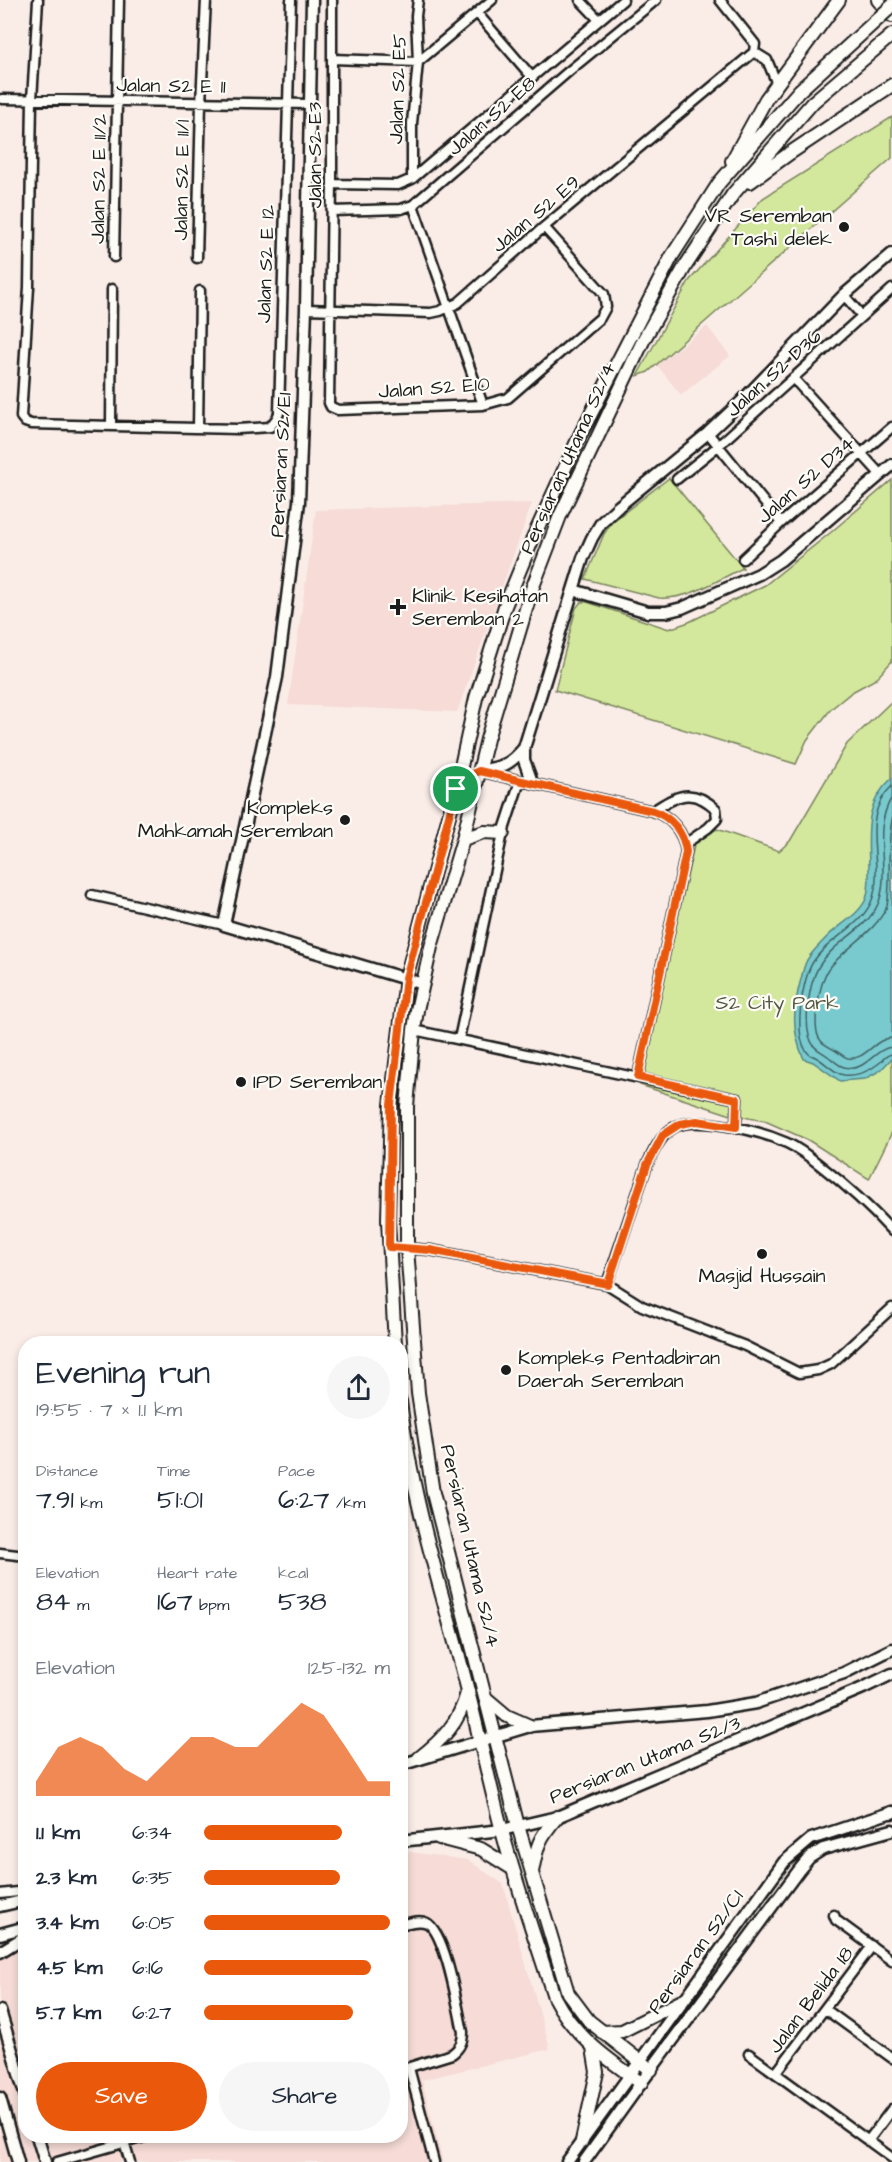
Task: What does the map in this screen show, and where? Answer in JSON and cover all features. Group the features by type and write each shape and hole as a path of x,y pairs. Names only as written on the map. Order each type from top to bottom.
{"main road":[{"path":"720,183 766,99 839,0"},
{"path":"878,0 892,16"},
{"name":"Persiaran Utama S2/4","path":"395,1336 389,1247 391,1105 406,978 456,789 476,698 505,606 580,435 672,256 720,183 799,91 892,6"},
{"name":"Persiaran Utama S2/4","path":"651,2070 583,2015 568,1993 518,1826 433,1493 418,1393 407,1248 408,1106 414,1030 431,947 463,839 487,739 532,589 560,516 644,339 686,265 734,194 782,135 813,102 892,35"},
{"path":"734,194 790,153 891,86"},
{"path":"456,789 470,775 479,771"},
{"path":"463,839 484,832 503,833"},
{"path":"391,1105 408,1106"},
{"name":"Persiaran Utama S2/4","path":"408,1455 419,1507 468,1689 478,1741 513,1869 554,1997 576,2031 593,2048 641,2083"},
{"path":"419,1758 438,1743 452,1727 462,1709 468,1689"},
{"path":"486,1698 507,1716 530,1726"},
{"path":"532,1875 540,1838 557,1817"},
{"path":"439,1838 481,1849 513,1869"},
{"path":"602,2032 622,2031 682,2001"},
{"path":"582,2141 597,2072 593,2048"}],"street":[{"path":"38,0 32,100 29,287 21,417 25,422 31,424 198,428 200,291"},
{"name":"Jalan S2 E 11/2","path":"114,257 119,0"},
{"name":"Jalan S2 E 11/1","path":"197,258 206,0"},
{"name":"Jalan S2 E 12","path":"198,428 270,427 279,413 286,104 291,0"},
{"name":"Persiaran S2/E1","path":"224,925 277,677 299,502 306,309 312,0"},
{"name":"Jalan S2 E3","path":"329,310 332,211 332,0"},
{"name":"Jalan S2 E5","path":"412,179 412,123 418,62 416,16 418,0"},
{"path":"332,59 418,62 492,0"},
{"path":"580,0 599,20"},
{"path":"332,184 398,185 412,179 623,0"},
{"name":"Jalan S2 E8","path":"413,205 656,0"},
{"path":"720,0 755,44 754,52 767,60 777,84"},
{"path":"477,13 532,77"},
{"name":"Jalan S2 E9","path":"306,309 432,313 458,303 544,226 754,52"},
{"name":"Jalan S2 E 11","path":"1,99 309,104"},
{"path":"332,211 401,208 413,205 483,405"},
{"name":"Jalan S2 E10","path":"329,310 329,403 331,407 338,410 483,405 508,398 600,318 606,307 604,294 544,226"},
{"path":"532,782 524,760 524,748 583,558 602,523 619,506 708,433 844,296 892,254"},
{"path":"111,425 112,289"},
{"name":"Jalan S2 D36","path":"677,479 718,446 892,289"},
{"path":"844,296 862,316"},
{"path":"793,378 880,474"},
{"name":"Jalan S2 D34","path":"743,559 892,427"},
{"path":"708,433 781,523"},
{"path":"573,590 648,612 666,612 682,608 759,574 781,560 892,465"},
{"path":"479,771 505,766 513,761 524,748"},
{"path":"479,771 653,811 665,815 678,829 686,852 638,1077"},
{"path":"459,1039 503,833 520,781"},
{"path":"653,811 674,797 690,795 708,801 716,809 717,819 685,844"},
{"path":"92,895 224,925 423,984"},
{"path":"414,1030 737,1099 736,1127"},
{"path":"608,1284 647,1165 663,1135 680,1124 697,1121 736,1127 778,1139 801,1151 852,1190 892,1231"},
{"path":"389,1247 430,1250 608,1284 642,1306 745,1346 802,1373 818,1370 831,1364 892,1308"},
{"path":"0,1553 18,1555"},
{"name":"Persiaran Utama S2/3","path":"408,1762 530,1726 707,1711 756,1703 844,1673 892,1649"},
{"name":"Persiaran Utama S2/3","path":"408,1840 502,1830 557,1817 853,1693 892,1674"},
{"name":"Persiaran S2/C1","path":"567,2162 682,2001 793,1852 819,1836 892,1812"},
{"name":"Persiaran S2/C1","path":"584,2162 809,1858 829,1847 892,1830"},
{"path":"0,1894 18,1892"},
{"path":"0,1906 18,1902"},
{"path":"834,1916 836,1920 892,1960"},
{"path":"408,1923 417,1921 427,1923 435,1929 443,1946 463,2032 463,2041 458,2049 444,2058 408,2068"},
{"path":"0,1934 18,1929"},
{"path":"0,1952 18,1941"},
{"name":"Jalan Belida 18","path":"776,2073 872,1946"},
{"path":"825,2009 892,2058"},
{"path":"0,2011 18,2071"},
{"path":"749,2054 892,2158"},
{"path":"408,2079 434,2162"},
{"path":"0,2098 18,2162"},
{"path":"868,2141 892,2109"},
{"path":"39,2143 45,2162"},
{"path":"57,2162 111,2143"},
{"path":"123,2143 130,2162"}],"shaded area":[{"path":"707,326 730,356 681,395 657,365"},
{"name":"Klinik Kesihatan Seremban 2","path":"532,503 457,712 288,705 316,510"},
{"path":"408,1852 468,1860 503,1884 550,2049 422,2080 443,2162 0,2162 0,1940 18,1935 18,2143 408,2143"}],"green space":[{"path":"892,117 892,158 648,372 637,376 689,281 763,198"},
{"path":"669,478 743,568 692,593 670,598 659,598 585,579 604,534 612,522"},
{"path":"892,480 892,661 876,679 852,692 831,709 807,740 796,764 555,690 576,608 581,602 669,629 689,622 765,585"},
{"name":"S2 City Park","path":"892,701 892,1132 869,1179 808,1140 765,1121 728,1114 640,1085 695,841 717,829 779,851 790,841 847,744"}],"water":[{"path":"892,778 892,1058 881,1070 865,1079 840,1081 813,1062 804,1059 795,1029 796,1000 807,959 827,937 863,905 866,899 869,886 869,821 876,799"}],"place":[{"name":"VR Seremban Tashi delek","path":"844,227"},
{"name":"Klinik Kesihatan Seremban 2","path":"398,607"},
{"name":"Kompleks Mahkamah Seremban","path":"345,820"},
{"name":"IPD Seremban","path":"241,1082"},
{"name":"Masjid Hussain","path":"762,1254"},
{"name":"Kompleks Pentadbiran Daerah Seremban","path":"506,1370"}],"route":[{"path":"479,771 653,811 665,815 678,829 685,844 686,852 638,1077 737,1099 736,1127 697,1121 680,1124 663,1135 655,1146 647,1165 608,1284 430,1250 389,1247 391,1105 406,978 456,789 466,778 479,771"}]}
